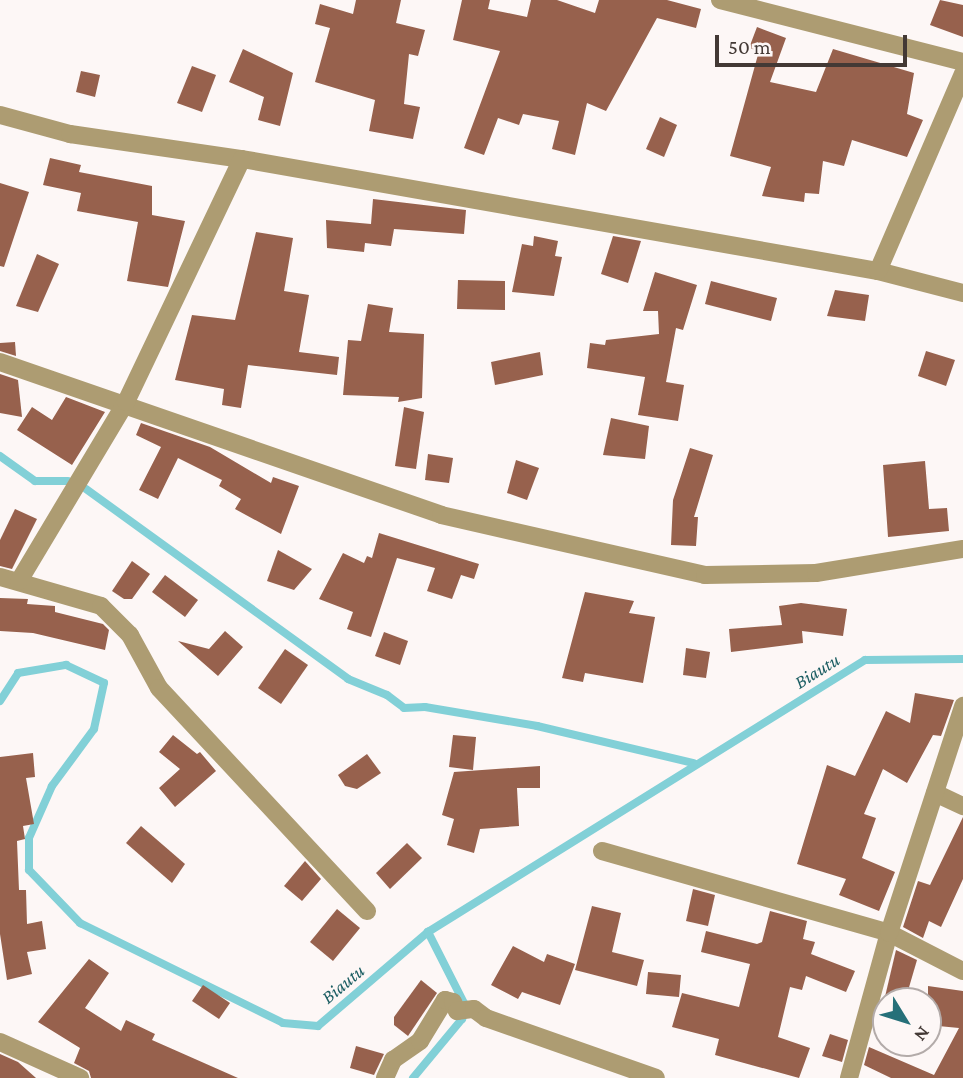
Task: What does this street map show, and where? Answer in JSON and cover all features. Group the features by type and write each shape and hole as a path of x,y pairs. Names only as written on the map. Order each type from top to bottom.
{"street":[{"path":"720,0 963,62"},
{"path":"878,271 963,74"},
{"path":"0,115 69,134 242,159 878,271 963,293"},
{"path":"19,581 125,402 242,159"},
{"path":"0,362 125,402 441,515 705,575 817,573 963,549"},
{"path":"0,577 101,606 130,635 159,688 367,911"},
{"path":"849,1078 889,933 963,706"},
{"path":"935,793 963,806"},
{"path":"602,851 889,933 963,971"},
{"path":"385,1078 393,1060 420,1041 445,1000 472,1013 656,1078"},
{"path":"0,1042 80,1078"}],"building":[{"path":"356,0 401,0 396,23 425,30 418,56 409,54 404,104 420,107 413,139 369,131 375,100 315,82 330,28 315,24 320,4 353,14"},
{"path":"462,0 490,0 488,9 527,17 531,0 557,0 595,13 599,0 667,0 701,9 696,28 657,18 606,111 587,103 575,155 552,149 559,121 523,114 519,125 498,118 484,155 464,148 500,51 453,40"},
{"path":"940,0 963,5 963,37 930,25"},
{"path":"757,27 786,38 770,82 816,92 833,49 914,73 907,114 923,120 907,157 852,140 844,166 823,161 819,194 805,193 804,202 762,196 771,167 730,156 759,51 749,48"},
{"path":"243,49 293,73 280,126 258,120 264,97 229,82"},
{"path":"192,66 216,75 202,112 177,103"},
{"path":"81,71 100,75 95,97 76,92"},
{"path":"660,117 677,125 664,157 646,149"},
{"path":"50,158 81,165 79,172 152,186 152,215 185,221 168,287 127,281 138,222 77,211 81,193 43,185"},
{"path":"0,183 29,192 4,267 0,266"},
{"path":"373,199 466,210 464,234 394,229 391,246 365,243 364,252 327,248 326,220 371,224"},
{"path":"256,232 293,238 284,291 309,295 299,352 339,357 337,375 248,365 241,408 222,405 224,389 175,380 192,315 235,320"},
{"path":"534,236 558,241 555,256 562,257 554,296 512,292 522,244 533,246"},
{"path":"613,236 641,241 628,283 601,274"},
{"path":"37,254 59,264 38,312 16,306"},
{"path":"655,272 697,285 683,330 676,328 666,382 684,385 678,421 638,415 645,377 587,368 590,343 605,345 606,340 659,334 658,311 643,311"},
{"path":"458,280 505,281 505,310 457,309"},
{"path":"711,281 777,298 771,321 705,304"},
{"path":"835,290 869,295 865,321 827,316"},
{"path":"368,304 393,308 389,332 424,334 422,398 398,402 399,397 343,395 348,340 361,341"},
{"path":"15,342 16,356 0,351 0,343"},
{"path":"926,351 955,360 946,386 918,376"},
{"path":"540,352 543,375 495,385 491,362"},
{"path":"0,374 18,380 22,417 0,413"},
{"path":"66,397 105,412 72,465 17,430 32,407 52,420"},
{"path":"404,407 424,412 416,469 395,466"},
{"path":"611,418 649,426 645,459 603,455"},
{"path":"141,423 210,447 271,483 273,477 299,486 281,534 235,509 241,499 219,486 222,480 178,458 158,499 139,490 161,447 136,435"},
{"path":"690,448 713,455 694,517 698,517 696,546 671,545 673,500"},
{"path":"428,454 453,458 449,483 425,480"},
{"path":"516,460 539,468 527,500 507,493"},
{"path":"925,461 929,509 947,508 949,531 888,537 883,465"},
{"path":"15,509 37,519 12,569 0,566 0,540"},
{"path":"379,533 479,564 474,579 461,575 452,599 427,591 435,568 397,558 371,637 347,629 353,612 319,599 343,553 364,563 367,556 372,558"},
{"path":"278,550 312,569 294,590 267,581"},
{"path":"132,561 150,574 132,599 124,599 112,591"},
{"path":"165,575 198,600 185,617 152,592"},
{"path":"585,592 634,601 629,613 655,617 643,683 585,673 583,682 562,678"},
{"path":"0,598 28,599 27,604 55,606 55,612 103,624 109,630 105,650 33,633 0,631"},
{"path":"801,603 847,609 843,636 802,631 803,643 731,652 729,629 782,625 779,606"},
{"path":"225,631 243,647 218,676 178,641 209,649"},
{"path":"384,632 408,641 400,665 375,656"},
{"path":"686,648 710,652 706,678 683,675"},
{"path":"285,649 308,665 281,704 258,688"},
{"path":"915,693 954,700 941,736 933,735 907,783 883,769 864,814 876,818 862,858 895,872 879,911 839,895 846,879 797,864 827,765 855,776 886,711 910,723"},
{"path":"173,735 197,754 200,752 216,771 175,807 159,788 180,769 159,752"},
{"path":"453,735 476,737 473,770 449,767"},
{"path":"33,753 35,777 26,778 34,824 23,826 25,839 17,841 19,890 26,890 27,924 42,921 46,949 27,952 32,974 7,980 0,934 0,757"},
{"path":"367,754 381,773 357,789 345,786 338,775"},
{"path":"540,766 540,788 517,788 519,826 480,829 474,853 447,845 454,819 442,815 454,772"},
{"path":"963,817 963,879 941,927 929,921 923,938 903,927 918,881 930,885"},
{"path":"141,826 185,864 172,883 126,843"},
{"path":"407,843 422,858 390,889 376,873"},
{"path":"305,861 321,879 302,901 284,886"},
{"path":"693,889 715,895 708,926 686,921"},
{"path":"592,906 621,913 612,952 644,960 637,986 575,970"},
{"path":"337,909 360,928 333,961 310,942"},
{"path":"770,911 807,921 803,939 815,942 811,954 855,971 846,992 806,976 802,990 790,987 778,1037 810,1048 799,1078 715,1055 719,1039 672,1027 682,993 739,1007 750,964 701,952 706,931 757,944 762,942"},
{"path":"513,946 544,962 547,954 575,964 560,1005 522,992 518,999 491,985"},
{"path":"896,950 917,960 909,987 887,987"},
{"path":"89,959 109,973 85,1008 121,1031 126,1020 155,1034 152,1040 238,1078 91,1078 89,1071 74,1063 80,1048 38,1022"},
{"path":"648,972 681,975 679,997 646,994"},
{"path":"421,980 437,993 408,1036 394,1025 394,1017"},
{"path":"203,985 230,1003 219,1019 192,1001"},
{"path":"942,988 963,991 963,1078 891,1078 864,1065 869,1047 872,1048 872,1057 892,1057 934,1075 959,1028 942,1026"},
{"path":"830,1034 848,1040 842,1062 822,1056"},
{"path":"356,1046 384,1054 374,1075 350,1068"},
{"path":"0,1054 18,1062 36,1078 0,1078"}],"waterway":[{"path":"0,456 35,481 68,481"},
{"path":"86,489 348,679 387,695 404,708 425,707 537,726 694,763"},
{"name":"Biautu","path":"0,701 18,673 66,665 104,683 94,729 52,786 29,838 29,870 80,923 283,1023 318,1026 428,932 865,660 963,659"},
{"path":"413,1078 462,1019 464,1003 428,932"}]}
